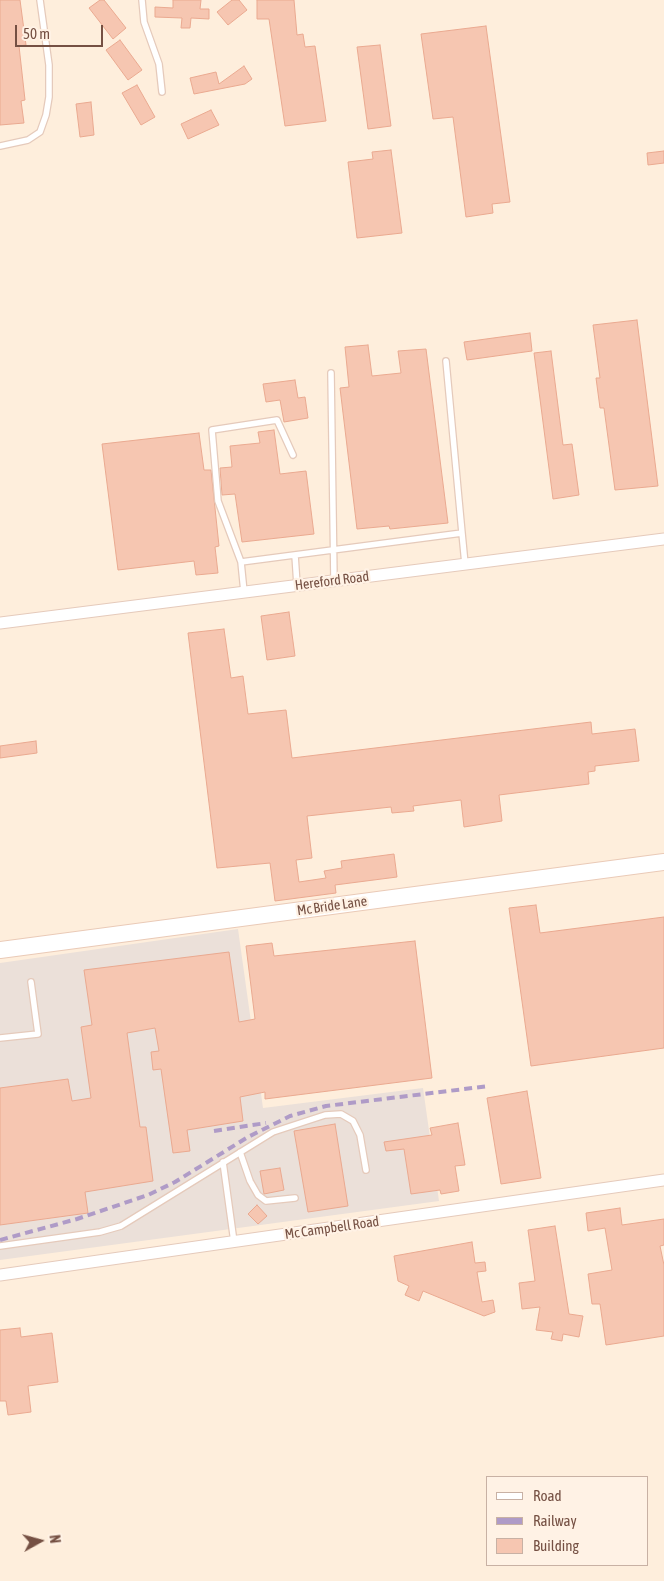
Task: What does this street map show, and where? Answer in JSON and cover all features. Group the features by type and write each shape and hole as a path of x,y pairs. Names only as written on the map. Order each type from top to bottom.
{"street":[{"name":"Hereford Road","path":"0,623 664,539"},
{"name":"Mc Bride Lane","path":"0,950 664,862"},
{"name":"Mc Campbell Road","path":"0,1275 664,1180"}],"lane":[{"path":"0,146 28,140 40,132 46,115 49,97 49,64 40,0"},
{"path":"142,0 144,22 159,64 162,92"},
{"path":"446,361 465,564"},
{"path":"331,373 334,581"},
{"path":"244,592 241,562 218,501 212,430 277,420 293,455"},
{"path":"241,562 462,533"},
{"path":"295,555 297,585"},
{"path":"0,1038 38,1034 31,982"},
{"path":"0,1246 100,1232 121,1226 273,1132 325,1115 341,1114 353,1121 357,1128 366,1170"},
{"path":"240,1152 250,1182 258,1195 266,1201 295,1198"},
{"path":"223,1162 234,1242"}],"shaded area":[{"path":"238,929 263,1108 423,1088 439,1201 0,1260 0,963"}],"building":[{"path":"0,0 20,0 26,45 19,46 25,100 21,101 24,123 0,125"},
{"path":"100,0 104,0 126,28 113,39 89,8"},
{"path":"173,0 201,0 200,9 209,9 209,19 191,18 190,28 181,28 182,18 155,17 155,7 173,8"},
{"path":"232,0 239,0 247,10 228,25 217,12"},
{"path":"257,0 294,0 297,35 303,34 305,47 315,46 326,121 285,126 269,19 257,19"},
{"path":"486,26 510,202 492,204 493,213 466,217 453,117 433,119 421,34"},
{"path":"120,40 142,70 128,80 106,50"},
{"path":"380,45 391,126 368,129 357,47"},
{"path":"244,66 252,79 245,84 194,94 190,78 216,72 219,84"},
{"path":"137,85 155,117 141,125 122,93"},
{"path":"91,102 94,135 80,137 76,104"},
{"path":"211,110 219,125 188,139 181,124"},
{"path":"391,150 402,233 357,238 348,162 373,159 372,152"},
{"path":"664,151 664,163 648,165 647,153"},
{"path":"637,320 658,486 615,490 604,408 600,408 596,378 600,378 593,325"},
{"path":"530,333 532,351 467,360 464,342"},
{"path":"368,345 372,376 401,373 398,351 426,349 448,523 390,529 389,526 357,529 340,388 349,387 345,347"},
{"path":"551,351 563,445 572,444 579,495 553,499 534,353"},
{"path":"295,380 298,398 305,397 308,418 284,422 280,400 266,402 263,384"},
{"path":"274,430 280,474 306,471 314,534 242,542 235,494 222,495 220,468 232,467 230,446 260,443 258,432"},
{"path":"199,433 204,470 211,470 219,546 215,547 218,573 196,575 194,561 118,570 102,444"},
{"path":"289,612 295,656 267,660 261,616"},
{"path":"224,629 231,678 243,676 248,714 286,710 292,758 591,722 592,734 635,729 639,761 595,766 595,771 588,772 589,784 499,795 502,821 464,827 461,800 413,806 414,811 392,813 391,807 307,816 312,858 296,860 299,882 326,878 324,871 342,868 341,861 394,854 397,877 335,885 336,893 275,901 270,863 217,868 188,633"},
{"path":"36,741 37,753 0,758 0,746"},
{"path":"536,905 540,933 664,917 664,1048 531,1066 509,908"},
{"path":"415,941 432,1078 265,1099 265,1092 240,1097 243,1121 187,1130 190,1151 173,1153 161,1069 153,1070 151,1052 159,1051 155,1028 127,1033 140,1127 146,1127 153,1181 85,1192 88,1213 0,1225 0,1088 68,1079 72,1101 91,1098 81,1027 92,1025 84,970 229,952 239,1022 255,1019 246,946 272,943 274,956"},
{"path":"527,1091 541,1178 501,1184 487,1098"},
{"path":"458,1123 465,1165 455,1166 459,1191 441,1194 440,1190 411,1194 404,1149 386,1151 384,1142 432,1135 430,1128"},
{"path":"335,1124 348,1206 308,1212 294,1131"},
{"path":"280,1168 284,1190 264,1194 260,1171"},
{"path":"257,1205 267,1216 258,1224 248,1214"},
{"path":"620,1208 622,1225 664,1219 664,1245 660,1246 664,1265 664,1336 606,1345 600,1304 592,1304 588,1274 612,1270 605,1228 588,1231 586,1213"},
{"path":"555,1226 569,1314 583,1316 579,1337 563,1334 562,1341 551,1339 553,1332 536,1330 540,1307 522,1309 519,1283 535,1281 528,1230"},
{"path":"472,1242 475,1263 485,1262 486,1271 477,1272 482,1302 493,1300 495,1312 484,1316 423,1291 419,1301 405,1295 409,1286 398,1281 394,1256"},
{"path":"20,1328 21,1337 52,1333 58,1382 28,1386 31,1412 8,1415 6,1401 0,1401 0,1330"}],"railway":[{"path":"0,1240 77,1219 148,1195 175,1182 248,1137 290,1116 326,1106 489,1086"},
{"path":"214,1131 266,1123"}]}
